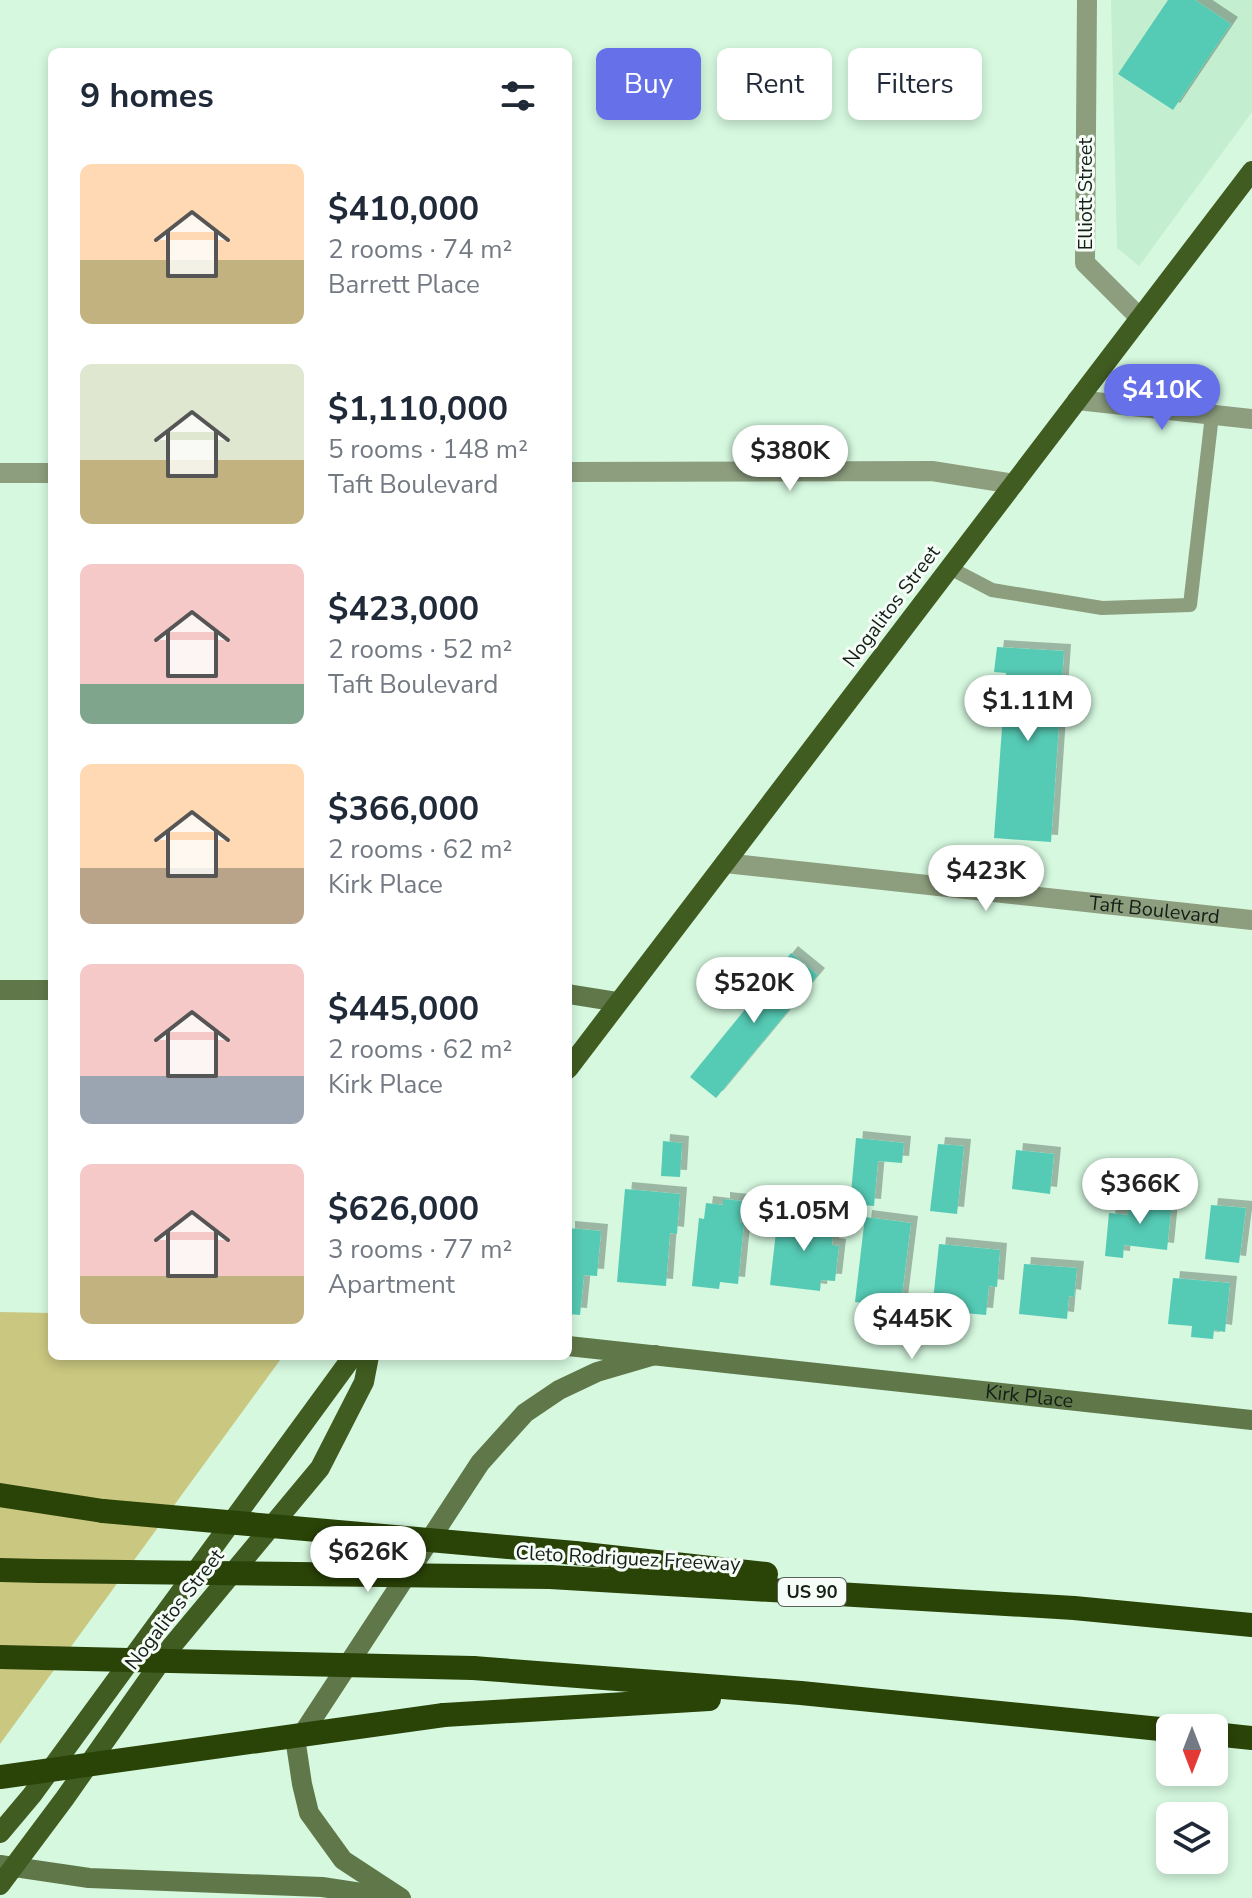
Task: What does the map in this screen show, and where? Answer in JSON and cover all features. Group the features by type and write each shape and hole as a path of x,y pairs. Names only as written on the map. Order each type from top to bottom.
{"highway":[{"path":"0,1495 103,1511 575,1553 1074,1608"},
{"name":"Cleto Rodriguez Freeway","path":"0,1570 550,1577 1074,1608 1252,1625"},
{"path":"0,1657 473,1668 801,1693 1156,1729"},
{"path":"0,1777 444,1715 801,1693"},
{"path":"1228,1735 1252,1738"}],"main road":[{"name":"Nogalitos Street","path":"572,1064 1252,171"},
{"path":"0,990 48,990"},
{"path":"572,995 618,1002"},
{"name":"Kirk Place","path":"572,1346 1252,1420"},
{"path":"398,1898 343,1860 309,1813 296,1744 480,1463 525,1413 559,1390 597,1372 655,1355"},
{"name":"Nogalitos Street","path":"0,1833 41,1783 350,1360"},
{"name":"Nogalitos Street","path":"0,1885 7,1866 65,1798 171,1647 320,1468 364,1382 368,1360"},
{"path":"7,1866 185,1890 321,1892 398,1898"}],"street":[{"name":"Elliott Street","path":"1087,0 1085,263 1140,318"},
{"path":"1077,400 1252,419"},
{"path":"572,472 932,471 1014,484"},
{"path":"0,473 48,473"},
{"name":"Taft Boulevard","path":"725,863 1252,920"}],"lane":[{"path":"950,568 992,590 1102,608 1190,605 1212,415"}],"shaded area":[{"path":"1111,0 1252,0 1252,112 1139,266 1117,248"},
{"path":"0,1312 48,1313 48,1360 280,1360 0,1744"}],"building":[{"path":"1168,0 1195,0 1231,24 1173,110 1118,74"},
{"path":"997,647 1064,651 1051,842 994,838 1006,673 994,672"},
{"path":"791,953 818,975 716,1098 690,1077"},
{"path":"856,1138 904,1143 902,1163 878,1161 874,1206 850,1204"},
{"path":"663,1141 682,1143 680,1177 661,1176"},
{"path":"938,1144 964,1146 957,1214 930,1211"},
{"path":"1016,1150 1054,1154 1050,1194 1012,1189"},
{"path":"625,1189 680,1194 677,1234 670,1233 666,1286 617,1282"},
{"path":"1130,1195 1172,1200 1167,1250 1124,1245 1123,1258 1105,1256 1109,1213 1128,1215"},
{"path":"723,1199 742,1201 740,1223 744,1223 738,1284 720,1282 719,1289 692,1286 699,1218 704,1219 706,1203 723,1205"},
{"path":"1211,1205 1246,1208 1239,1263 1205,1259"},
{"path":"778,1214 834,1220 832,1245 839,1246 835,1281 821,1280 820,1291 770,1285"},
{"path":"865,1217 911,1223 901,1303 855,1302"},
{"path":"572,1228 601,1231 597,1276 584,1275 580,1315 572,1314"},
{"path":"939,1244 1000,1250 997,1287 989,1286 986,1315 932,1310"},
{"path":"1024,1264 1077,1268 1074,1297 1069,1296 1067,1319 1019,1314"},
{"path":"1173,1278 1230,1283 1225,1332 1214,1330 1213,1339 1191,1337 1192,1326 1168,1324"}]}
